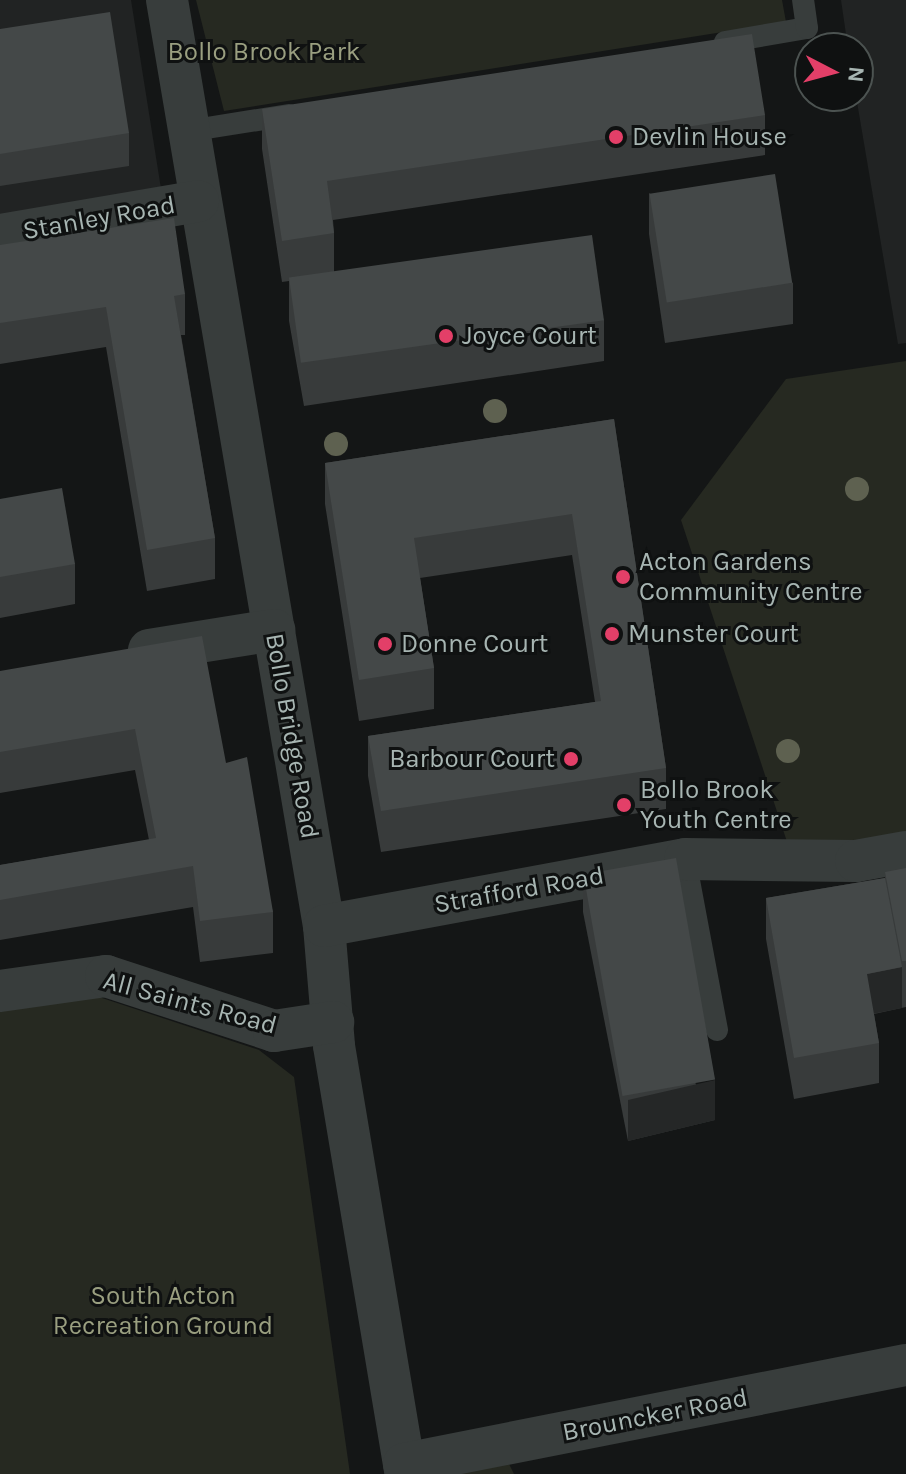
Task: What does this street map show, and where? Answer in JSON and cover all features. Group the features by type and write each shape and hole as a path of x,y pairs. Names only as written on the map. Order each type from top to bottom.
{"street":[{"name":"Bollo Bridge Road","path":"167,0 198,201 324,926 333,1022 405,1469"},
{"name":"Stanley Road","path":"0,235 198,201"},
{"path":"106,657 274,630"},
{"name":"Strafford Road","path":"324,926 685,859 856,861 906,852"},
{"name":"All Saints Road","path":"0,991 106,976 274,1031 333,1022"},
{"name":"Brouncker Road","path":"405,1469 906,1365"}],"lane":[{"path":"704,46 807,28 803,0"},
{"path":"188,131 310,111"},
{"path":"685,859 717,1030"}],"shaded area":[{"path":"0,0 131,0 162,195 0,221"},
{"path":"841,0 906,0 906,343 898,344 859,112 874,112 874,32 846,32"}],"green space":[{"name":"Bollo Brook Park","path":"196,0 782,0 786,22 224,111"},
{"path":"906,361 906,848 792,857 681,520 786,379"},
{"name":"South Acton Recreation Ground","path":"96,996 259,1050 294,1077 350,1474 0,1474 0,1009"},
{"path":"504,1454 514,1474 426,1474"}],"building":[{"path":"110,12 129,133 0,154 0,29"},
{"path":"752,34 765,115 327,181 334,233 282,241 262,109"},
{"path":"775,174 792,283 667,303 650,194"},
{"path":"174,218 185,294 174,296 215,538 147,550 106,307 0,323 0,245"},
{"path":"592,235 604,320 301,363 289,278"},
{"path":"614,419 666,768 381,811 368,736 601,701 572,514 414,538 434,668 359,680 325,463"},
{"path":"62,488 75,564 0,577 0,499"},
{"path":"202,636 226,763 247,757 273,912 200,921 193,866 0,900 0,865 156,838 135,729 0,752 0,671"},
{"path":"676,858 715,1080 622,1096 583,874"},
{"path":"906,868 906,961 902,961 885,872"},
{"path":"885,878 902,967 867,974 879,1043 794,1058 766,898"}],"place":[{"name":"Devlin House","path":"616,137"},
{"name":"Joyce Court","path":"446,336"},
{"name":"Acton Gardens Community Centre","path":"623,577"},
{"name":"Munster Court","path":"612,634"},
{"name":"Donne Court","path":"385,644"},
{"name":"Barbour Court","path":"571,759"},
{"name":"Bollo Brook Youth Centre","path":"624,805"}]}
